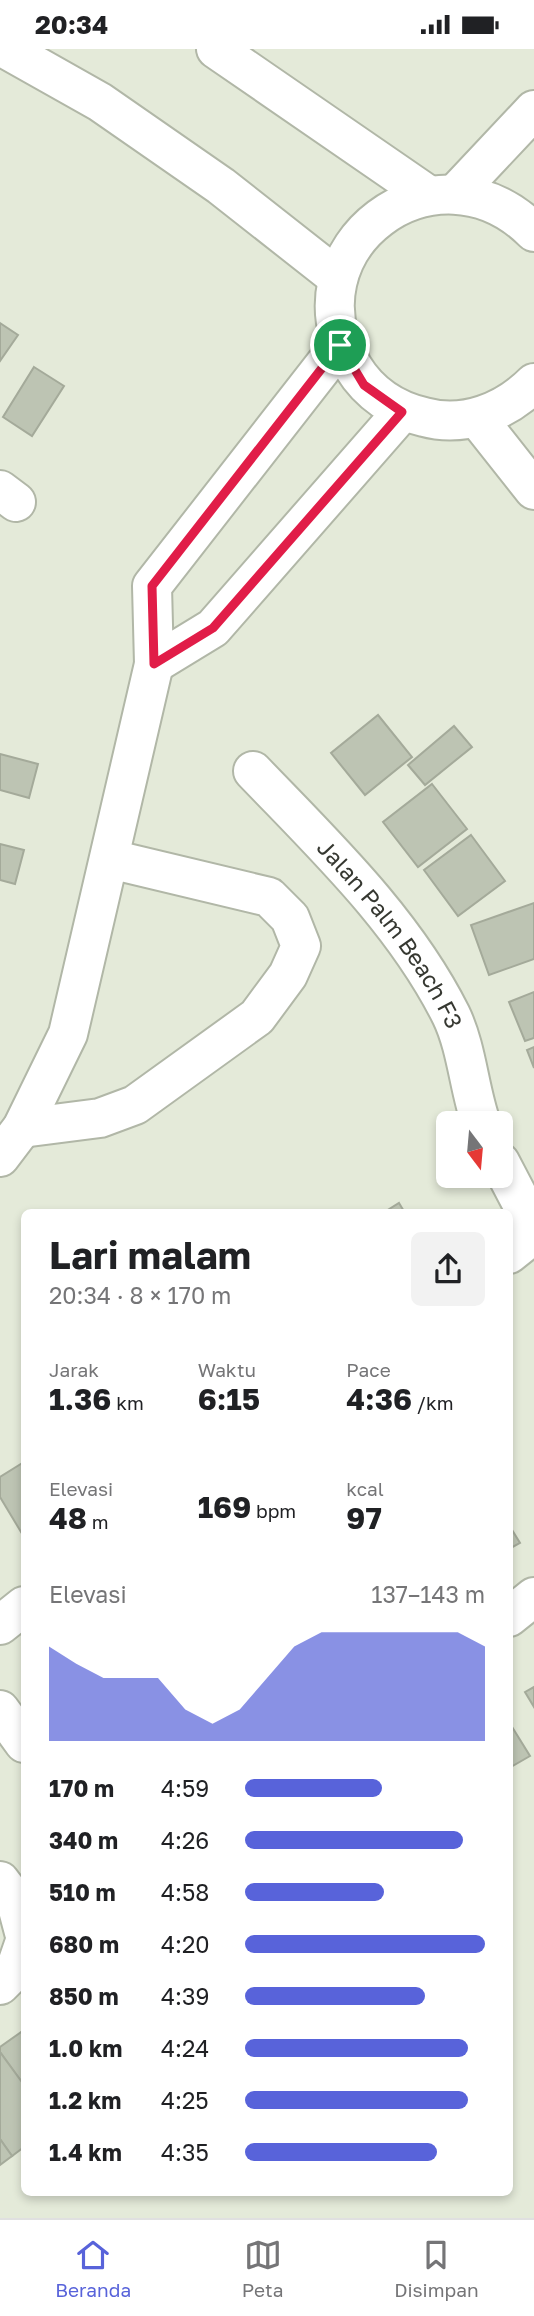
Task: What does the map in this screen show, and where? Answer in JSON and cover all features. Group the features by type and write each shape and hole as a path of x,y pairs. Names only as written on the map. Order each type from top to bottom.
{"street":[{"path":"6,49 100,101 221,186 338,278"},
{"path":"216,49 442,194"},
{"path":"442,194 534,110"},
{"path":"534,232 518,216 489,200 442,194 388,210 357,239 338,278 334,312 340,345 364,385 402,412 439,421 477,418 500,409 534,383"},
{"path":"11,1142 68,1034 154,664 152,586 340,345"},
{"path":"154,664 213,628 402,412"},
{"path":"477,418 534,489"},
{"name":"Jalan Palm Beach F3","path":"253,771 354,877 419,959 453,1018 478,1111"},
{"path":"11,1142 100,1118 135,1105 257,1017 288,975 300,946 290,918 269,897 110,859"},
{"path":"513,1187 534,1227"},
{"path":"513,1251 534,1234"},
{"path":"513,1614 534,1597"},
{"path":"0,1625 21,1608"},
{"path":"0,1710 21,1739"},
{"path":"0,1881 16,1902 21,1921"},
{"path":"0,1985 15,1970 21,1953"}],"building":[{"path":"0,323 18,335 0,361"},
{"path":"34,367 64,386 32,436 3,417"},
{"path":"378,715 412,757 365,795 331,753"},
{"path":"454,726 472,747 425,785 408,765"},
{"path":"0,754 38,764 29,798 0,790"},
{"path":"432,784 467,829 418,867 383,822"},
{"path":"471,835 505,881 458,916 424,870"},
{"path":"0,844 24,850 15,884 0,880"},
{"path":"534,903 534,959 489,975 471,925"},
{"path":"534,992 534,1038 525,1041 509,1002"},
{"path":"534,1047 534,1068 527,1050"},
{"path":"399,1203 403,1209 389,1209"},
{"path":"21,1464 21,1532 0,1497 0,1477"},
{"path":"513,1532 520,1543 513,1547"},
{"path":"534,1687 534,1707 525,1692"},
{"path":"513,1728 530,1756 513,1766"},
{"path":"21,2032 21,2081 0,2052 0,2047"},
{"path":"0,2052 21,2081 21,2149 12,2156 0,2139"},
{"path":"0,2139 12,2156 0,2165"}],"route":[{"path":"340,345 364,385 402,412 213,628 154,664 152,586 340,345"}]}
